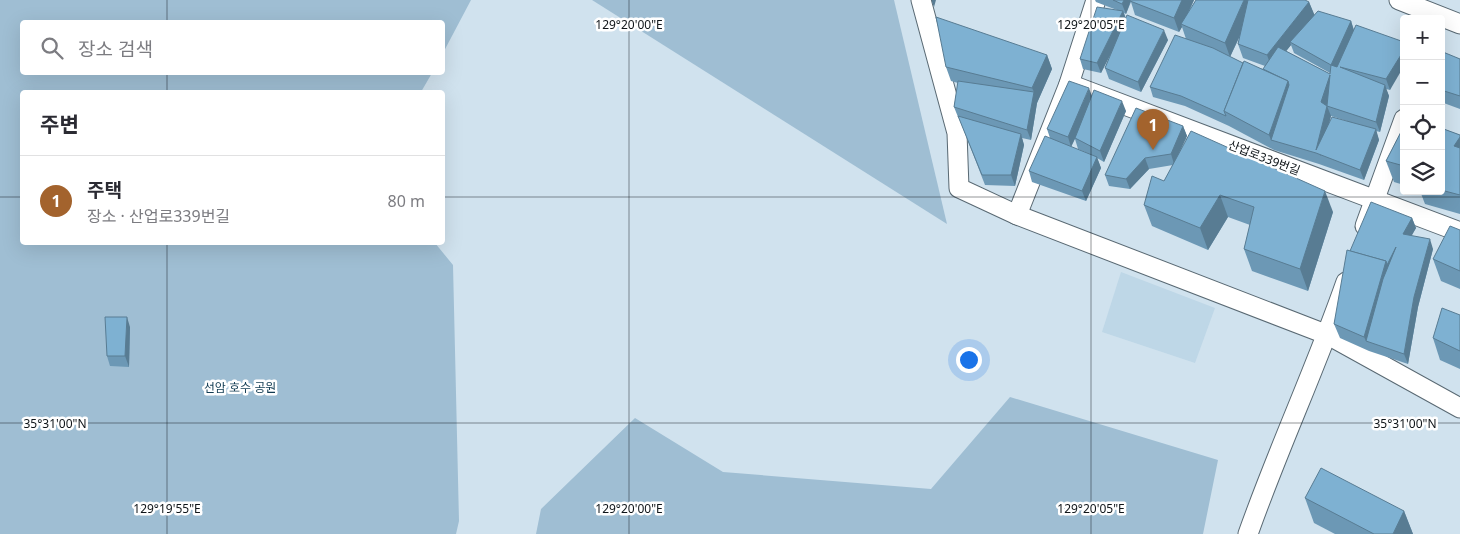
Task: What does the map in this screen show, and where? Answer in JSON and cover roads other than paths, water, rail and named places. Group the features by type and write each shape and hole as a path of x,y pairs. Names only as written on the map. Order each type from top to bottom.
{"street":[{"path":"920,0 957,133 958,188 1017,215 1328,335 1460,408"},
{"path":"1017,215 1069,84 1096,0"},
{"path":"1399,0 1434,15"},
{"path":"1445,19 1460,24"},
{"name":"산업로339번길","path":"1069,84 1460,232"},
{"path":"1358,246 1400,130"},
{"path":"1248,534 1268,477 1328,335 1352,264"}],"place":[{"name":"주택","path":"1153,150"}],"park label":[{"name":"선암 호수 공원","path":"240,388"}]}
